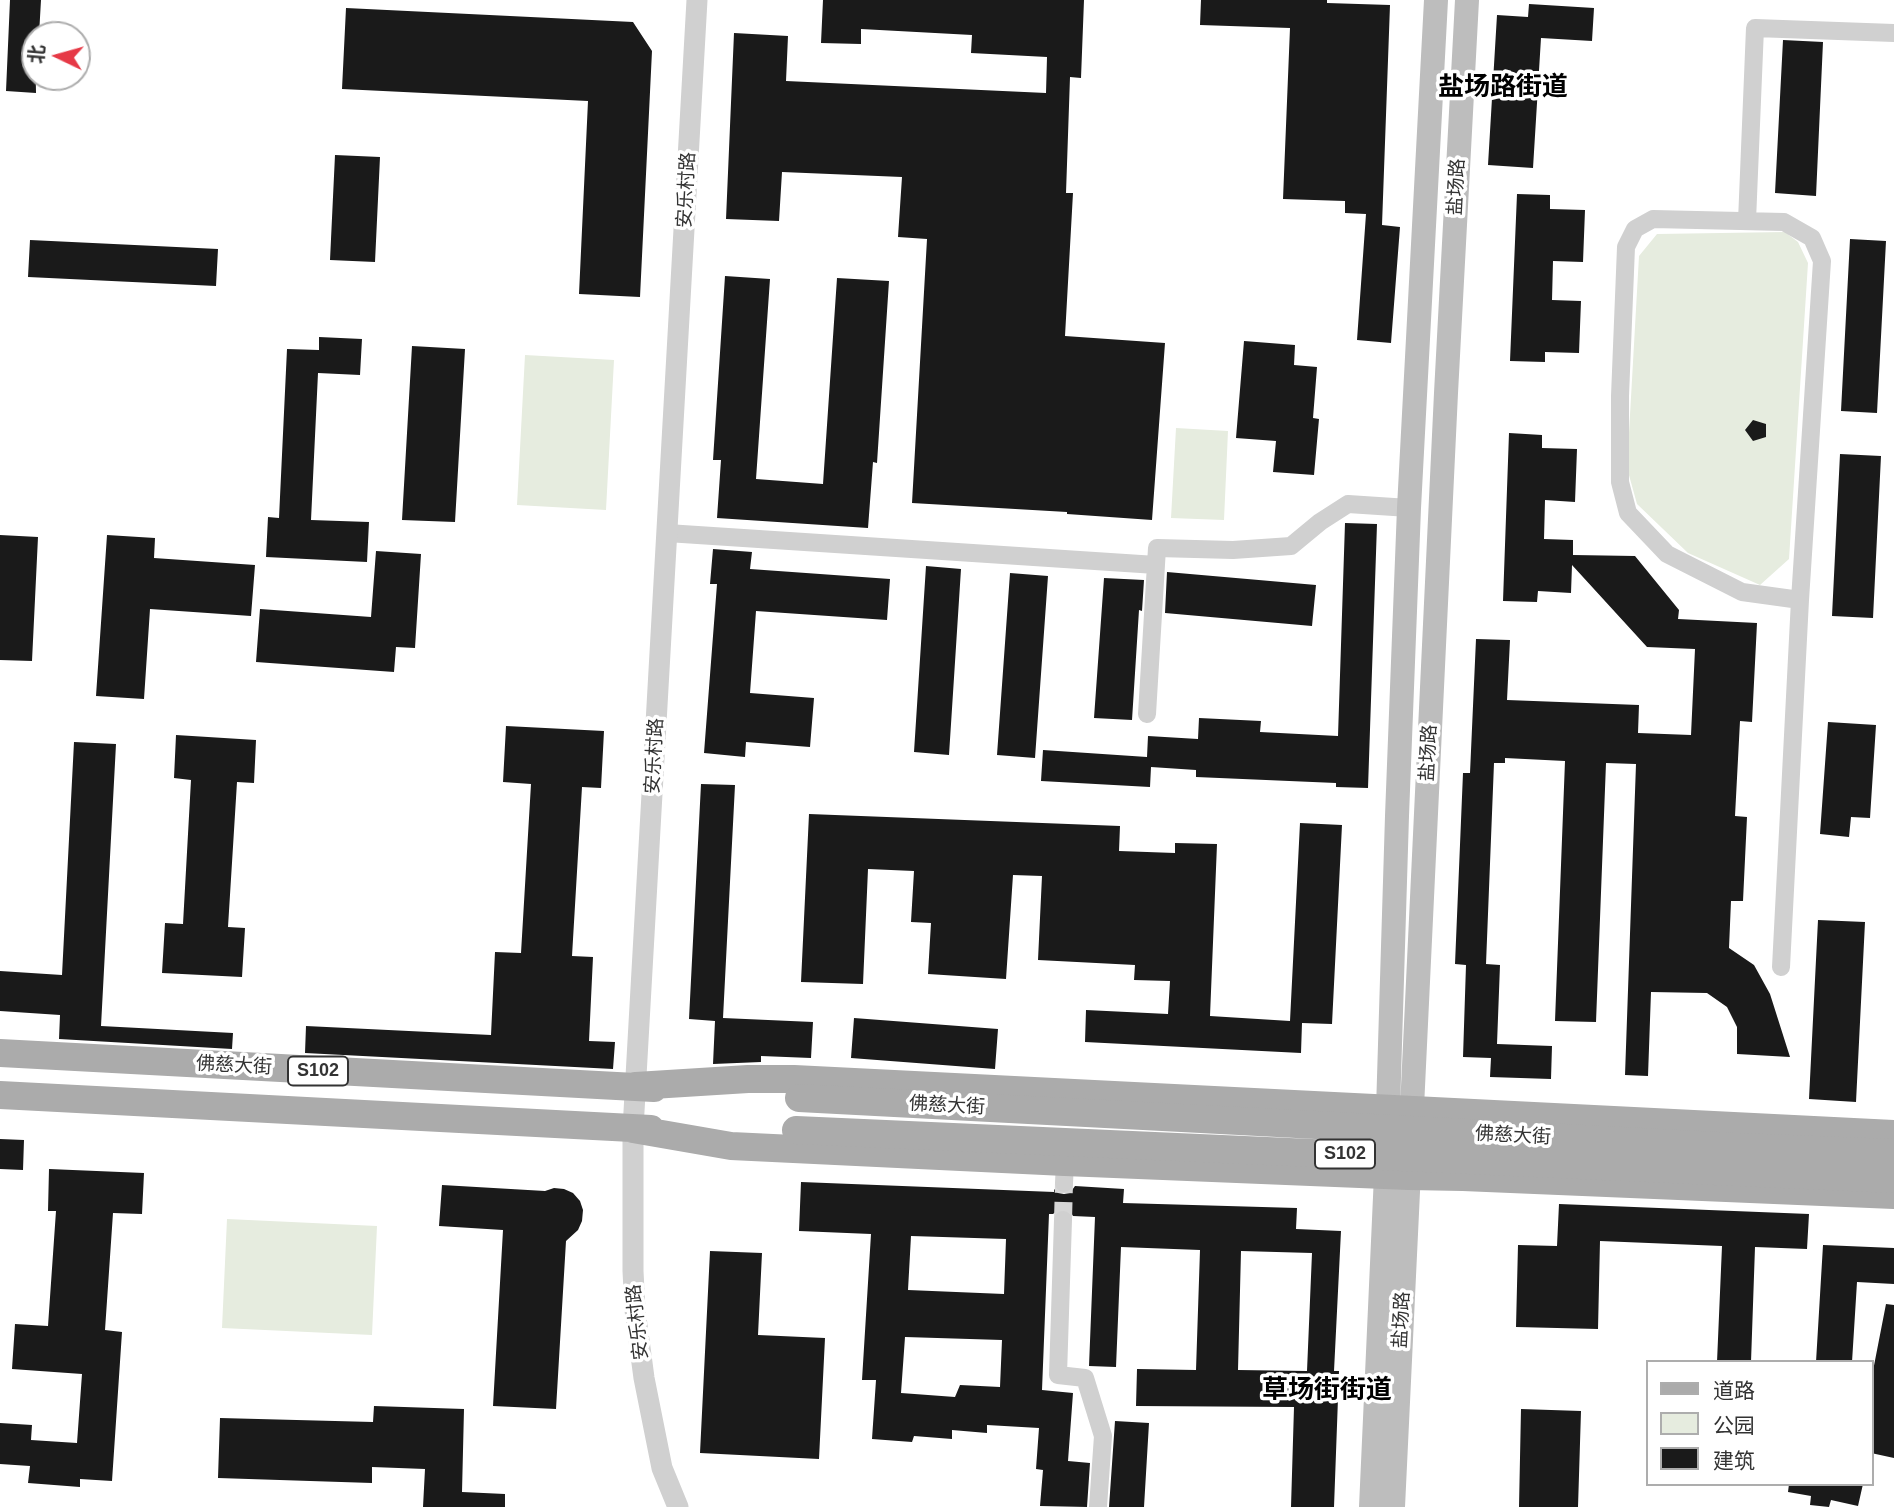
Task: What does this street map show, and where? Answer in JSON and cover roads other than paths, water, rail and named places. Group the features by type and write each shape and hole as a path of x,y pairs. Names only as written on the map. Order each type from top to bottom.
{"main road":[{"name":"盐场路","path":"1393,1507 1409,508 1436,0"},
{"name":"盐场路","path":"1400,1110 1445,407 1467,0"},
{"name":"佛慈大街","path":"0,1053 636,1086 799,1098 1894,1153"},
{"path":"636,1086 794,1079 1894,1134"},
{"name":"佛慈大街","path":"0,1095 633,1129 796,1130 1894,1179"},
{"path":"633,1129 731,1146 1065,1173 1463,1177 1894,1195"},
{"name":"盐场路","path":"1371,1507 1398,1176"}],"street":[{"name":"安乐村路","path":"678,1507 662,1468 644,1378 637,1324 633,1271 633,1129 697,0"},
{"path":"1747,221 1755,28 1894,33"},
{"path":"1782,967 1800,600 1822,261 1811,238 1784,222 1653,219 1635,229 1626,247 1620,396 1620,482 1628,513 1667,554 1742,592 1800,600"},
{"path":"1147,714 1157,548 1233,550 1291,546 1320,522 1348,504 1409,508"},
{"path":"667,533 1156,565"},
{"path":"1063,1220 1058,1376 1085,1378 1103,1436 1098,1507"}],"tunnel":[{"path":"1063,1220 1064,1183"}],"district":[{"name":"盐场路街道","path":"1503,88"},
{"name":"草场街街道","path":"1327,1391"}]}
